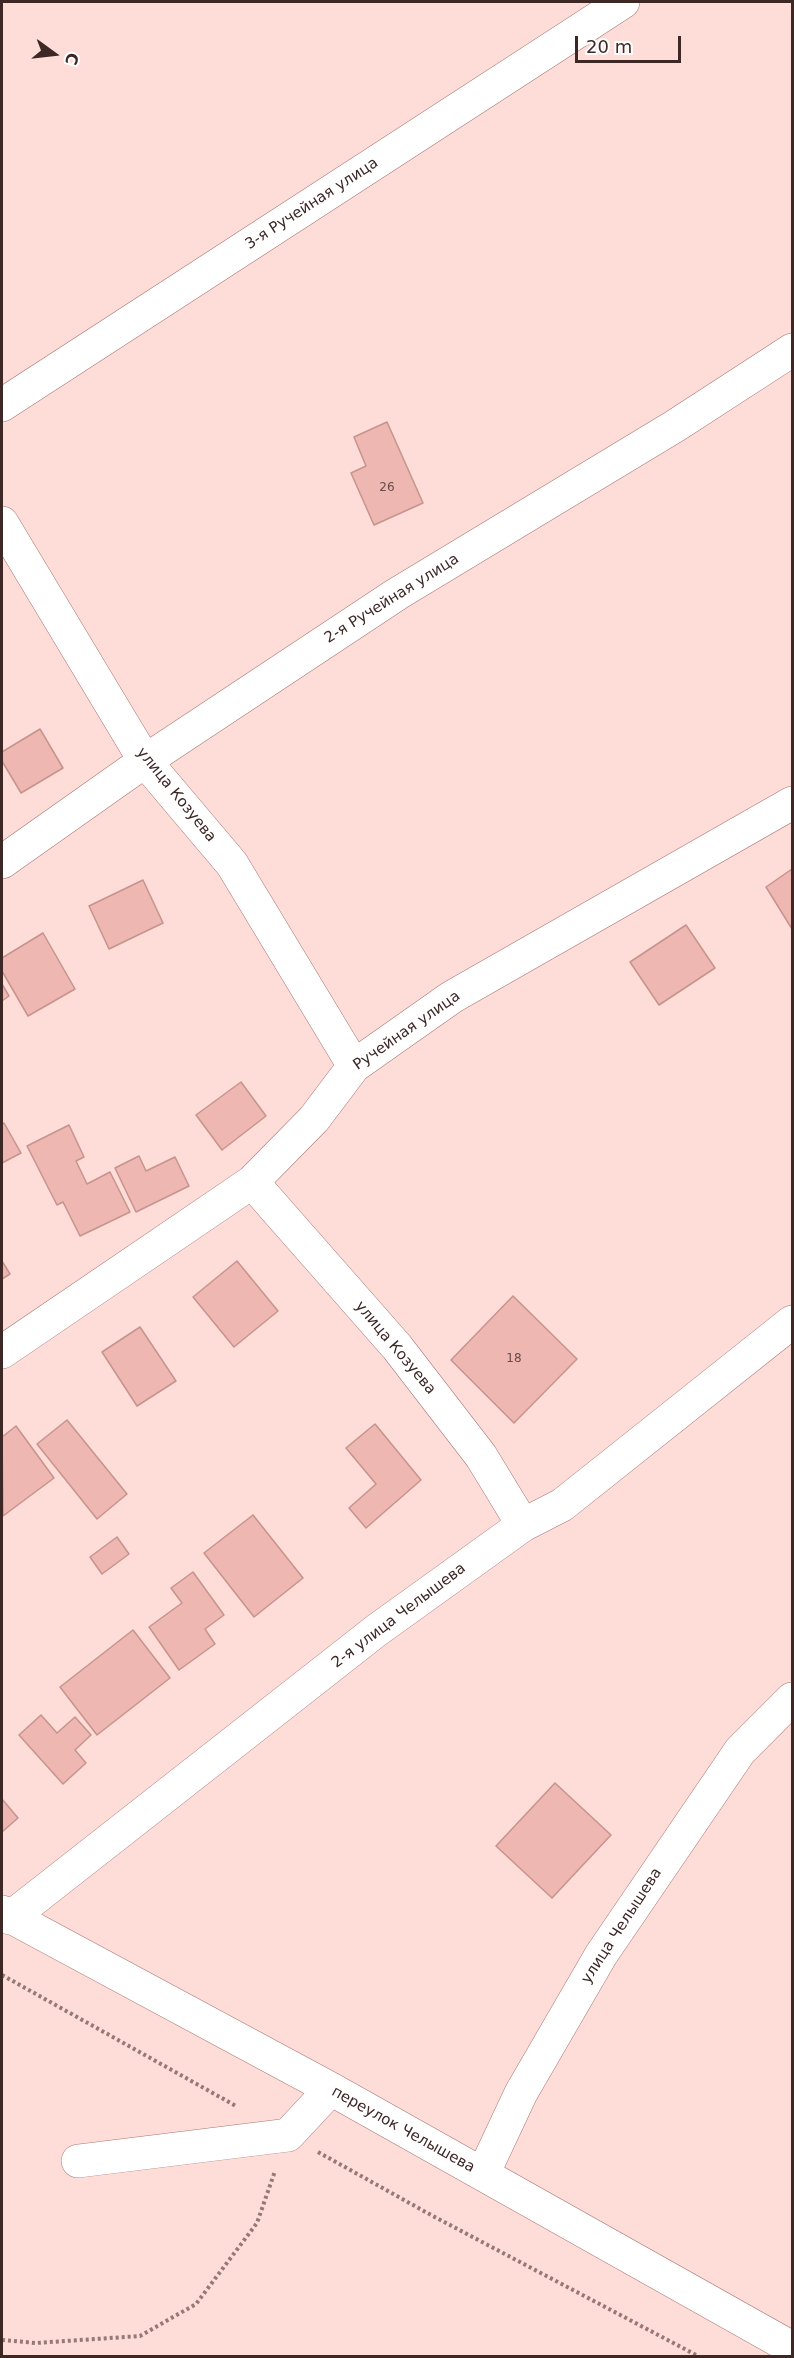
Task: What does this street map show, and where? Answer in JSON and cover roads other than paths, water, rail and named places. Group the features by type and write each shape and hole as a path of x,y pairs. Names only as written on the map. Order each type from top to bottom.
{"street":[{"name":"3-я Ручейная улица","path":"2,405 623,2"},
{"name":"2-я Ручейная улица","path":"2,862 145,761 397,594 675,426 792,350"},
{"name":"улица Козуева","path":"2,523 145,761 232,864 354,1066"},
{"name":"Ручейная улица","path":"2,1352 252,1182 314,1119 354,1066 452,997 792,804"},
{"name":"улица Козуева","path":"252,1182 397,1347 481,1456 523,1525"},
{"name":"2-я улица Челышева","path":"6,1915 377,1630 523,1525 562,1505 792,1322"},
{"name":"улица Челышева","path":"483,2174 521,2093 601,1955 740,1751 792,1699"},
{"name":"переулок Челышева","path":"6,1915 331,2089 792,2348"},
{"path":"78,2161 288,2135 331,2089"}]}
